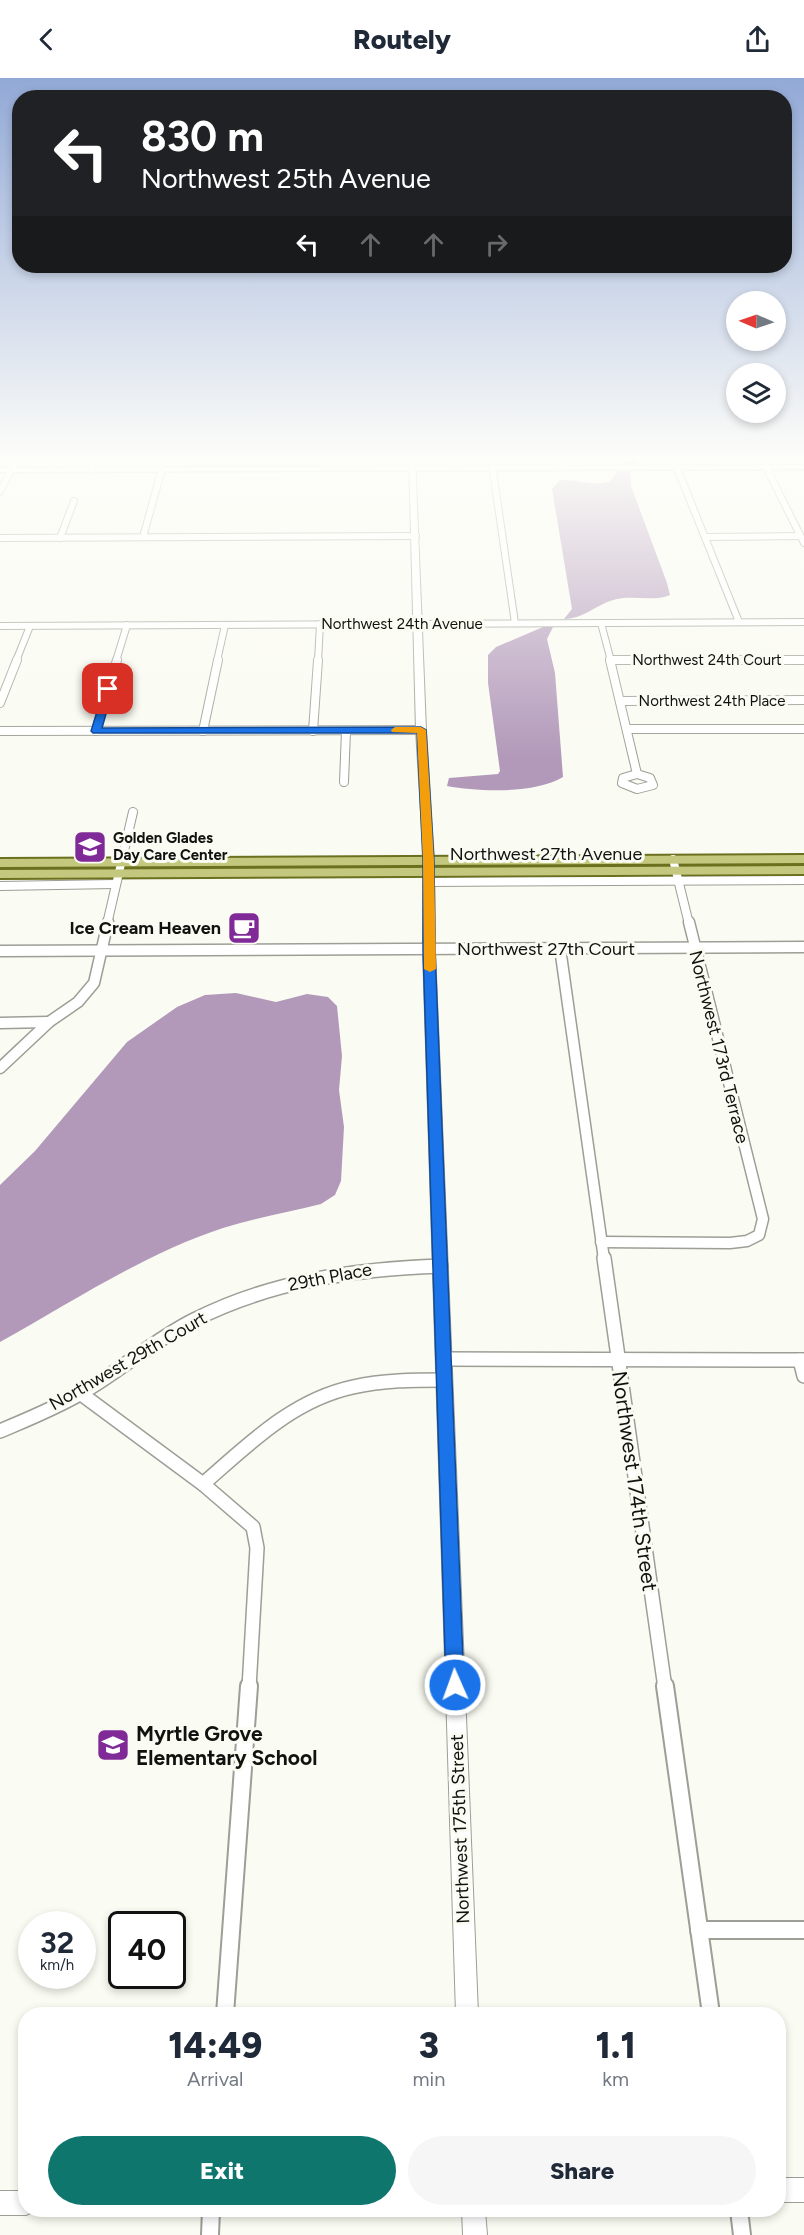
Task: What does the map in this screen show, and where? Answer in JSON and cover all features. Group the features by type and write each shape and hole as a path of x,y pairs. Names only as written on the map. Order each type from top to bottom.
{"main road":[{"name":"Northwest 27th Avenue","path":"675,870 804,859"},
{"name":"Northwest 27th Avenue","path":"0,863 118,873"},
{"name":"Northwest 27th Avenue","path":"0,874 804,870"}],"street":[{"name":"Northwest 175th Street","path":"417,556 467,2007"},
{"path":"505,556 515,623"},
{"path":"712,556 739,622"},
{"name":"Northwest 24th Avenue","path":"0,626 804,622"},
{"path":"601,623 637,774"},
{"path":"313,731 320,624"},
{"path":"96,731 127,625"},
{"path":"203,730 225,625"},
{"path":"0,703 30,626"},
{"name":"Northwest 24th Court","path":"610,660 804,660"},
{"name":"Northwest 24th Place","path":"620,701 804,700"},
{"path":"628,729 804,729"},
{"path":"344,782 346,730"},
{"path":"0,731 421,730"},
{"path":"0,1068 49,1022 78,1002 94,983 133,812"},
{"path":"675,870 804,880"},
{"name":"Northwest 173rd Terrace","path":"601,1242 730,1243 747,1241 759,1235 763,1219 675,870"},
{"path":"0,886 118,873"},
{"name":"Northwest 27th Court","path":"0,951 804,947"},
{"name":"Northwest 174th Street","path":"560,948 710,2007"},
{"path":"0,1023 49,1022"},
{"name":"29th Place","path":"224,1306 246,1296 342,1272 386,1267 441,1266"},
{"name":"Northwest 29th Court","path":"0,1431 80,1393 192,1321 224,1306"},
{"path":"445,1359 802,1360 804,1376"},
{"path":"203,1484 268,1430 321,1396 367,1384 406,1380 445,1380"},
{"path":"80,1393 203,1484 253,1527 257,1548 225,2007"},
{"path":"699,1930 804,1930"},
{"path":"786,2190 804,2190"},
{"path":"0,2203 18,2202"},
{"path":"210,2235 211,2217"},
{"path":"474,2217 475,2235"},
{"path":"740,2217 742,2235"}],"shaded area":[{"path":"563,556 657,556 670,595 657,598 617,599 585,614 564,619 572,609"},
{"path":"543,627 553,627 547,639 555,673 563,777 551,783 522,789 475,790 447,786 449,778 498,774 500,771 488,683 488,655 496,647"},
{"path":"236,993 276,1002 307,994 328,997 337,1006 342,1056 339,1090 344,1127 341,1181 335,1195 321,1204 223,1228 165,1251 0,1342 0,1185 35,1151 127,1042 177,1007 205,995"}],"slow traffic":[{"path":"395,730 421,730 429,861 430,969"}],"place":[{"name":"Golden Glades Day Care Center","path":"90,847"},
{"name":"Ice Cream Heaven","path":"244,928"},
{"name":"Myrtle Grove Elementary School","path":"113,1745"}],"route":[{"path":"108,689 96,731 421,730 429,861 429,950 455,1685"}]}
